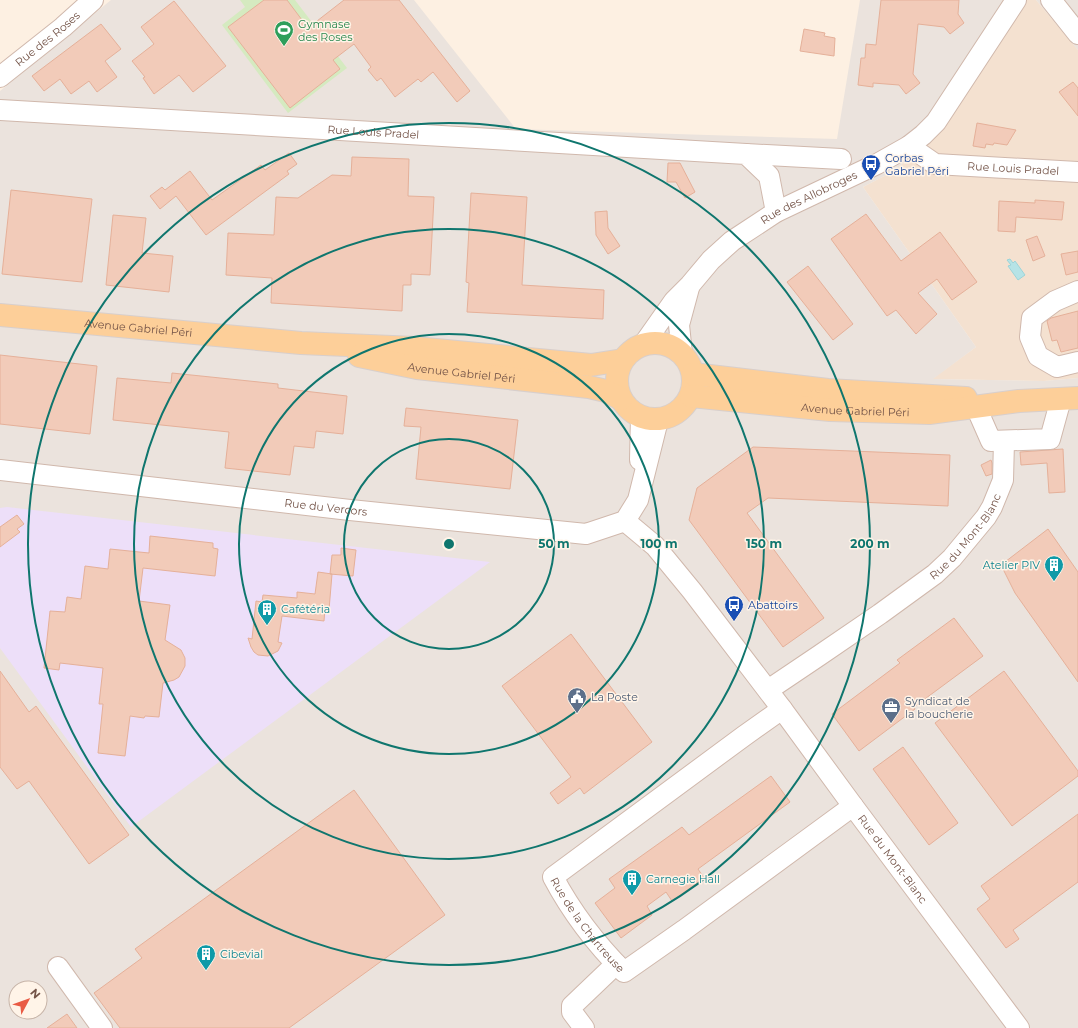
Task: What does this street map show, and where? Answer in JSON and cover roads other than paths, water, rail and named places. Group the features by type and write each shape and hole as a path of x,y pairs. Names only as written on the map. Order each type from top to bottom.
{"main road":[{"name":"Avenue Gabriel Péri","path":"0,315 301,343 415,348 590,365 623,360"},
{"name":"Avenue Gabriel Péri","path":"301,343 417,368 589,387 606,391 621,398"},
{"path":"652,343 668,345 682,354 691,367 693,374 691,396 686,405 669,418 650,419 633,413 626,406 617,389 619,369 623,360 629,353 643,345 652,343"},
{"name":"Avenue Gabriel Péri","path":"693,374 828,390 1019,401 1070,399"},
{"name":"Avenue Gabriel Péri","path":"691,396 845,410 929,413 1019,401"}],"street":[{"name":"Rue des Roses","path":"0,76 63,27 93,0"},
{"name":"Rue des Allobroges","path":"643,345 674,301 690,285 710,260 732,241 776,212 877,164 910,146 923,135 936,122 1016,0"},
{"path":"1051,0 1078,34"},
{"name":"Rue Louis Pradel","path":"0,110 841,159"},
{"name":"Rue Louis Pradel","path":"910,146 935,164 1077,177"},
{"path":"746,154 769,176 776,212"},
{"name":"Rue des Allobroges","path":"682,354 679,325 690,285"},
{"path":"1078,291 1055,301 1032,318 1030,337 1038,356 1057,367 1078,362"},
{"path":"976,407 991,442 1050,439 1070,399"},
{"path":"625,521 638,500 650,419"},
{"name":"Rue du Mont-Blanc","path":"768,690 880,614 935,574 952,558 986,517 992,507 1003,480 1004,441"},
{"name":"Rue du Vercors","path":"0,470 350,510 586,534 625,521"},
{"name":"Rue du Mont-Blanc","path":"625,521 655,546 692,590 1019,1028"},
{"name":"Rue de la Chartreuse","path":"782,709 737,740 553,877 565,899 606,952 624,972 684,930 853,806"},
{"path":"584,1028 572,1012 572,1006 616,964"},
{"path":"58,967 102,1028"}],"water":[{"path":"1010,259 1013,263 1015,261 1025,275 1018,280 1008,266 1011,265 1007,260"}],"place":[{"name":"Gymnase des Roses","path":"284,47"},
{"name":"Corbas Gabriel Péri","path":"871,181"},
{"name":"Atelier PIV","path":"1054,582"},
{"name":"Abattoirs","path":"734,622"},
{"name":"Cafétéria","path":"267,626"},
{"name":"La Poste","path":"577,714"},
{"name":"Syndicat de la boucherie","path":"891,724"},
{"name":"Carnegie Hall","path":"632,896"},
{"name":"Cibevial","path":"206,971"}]}
